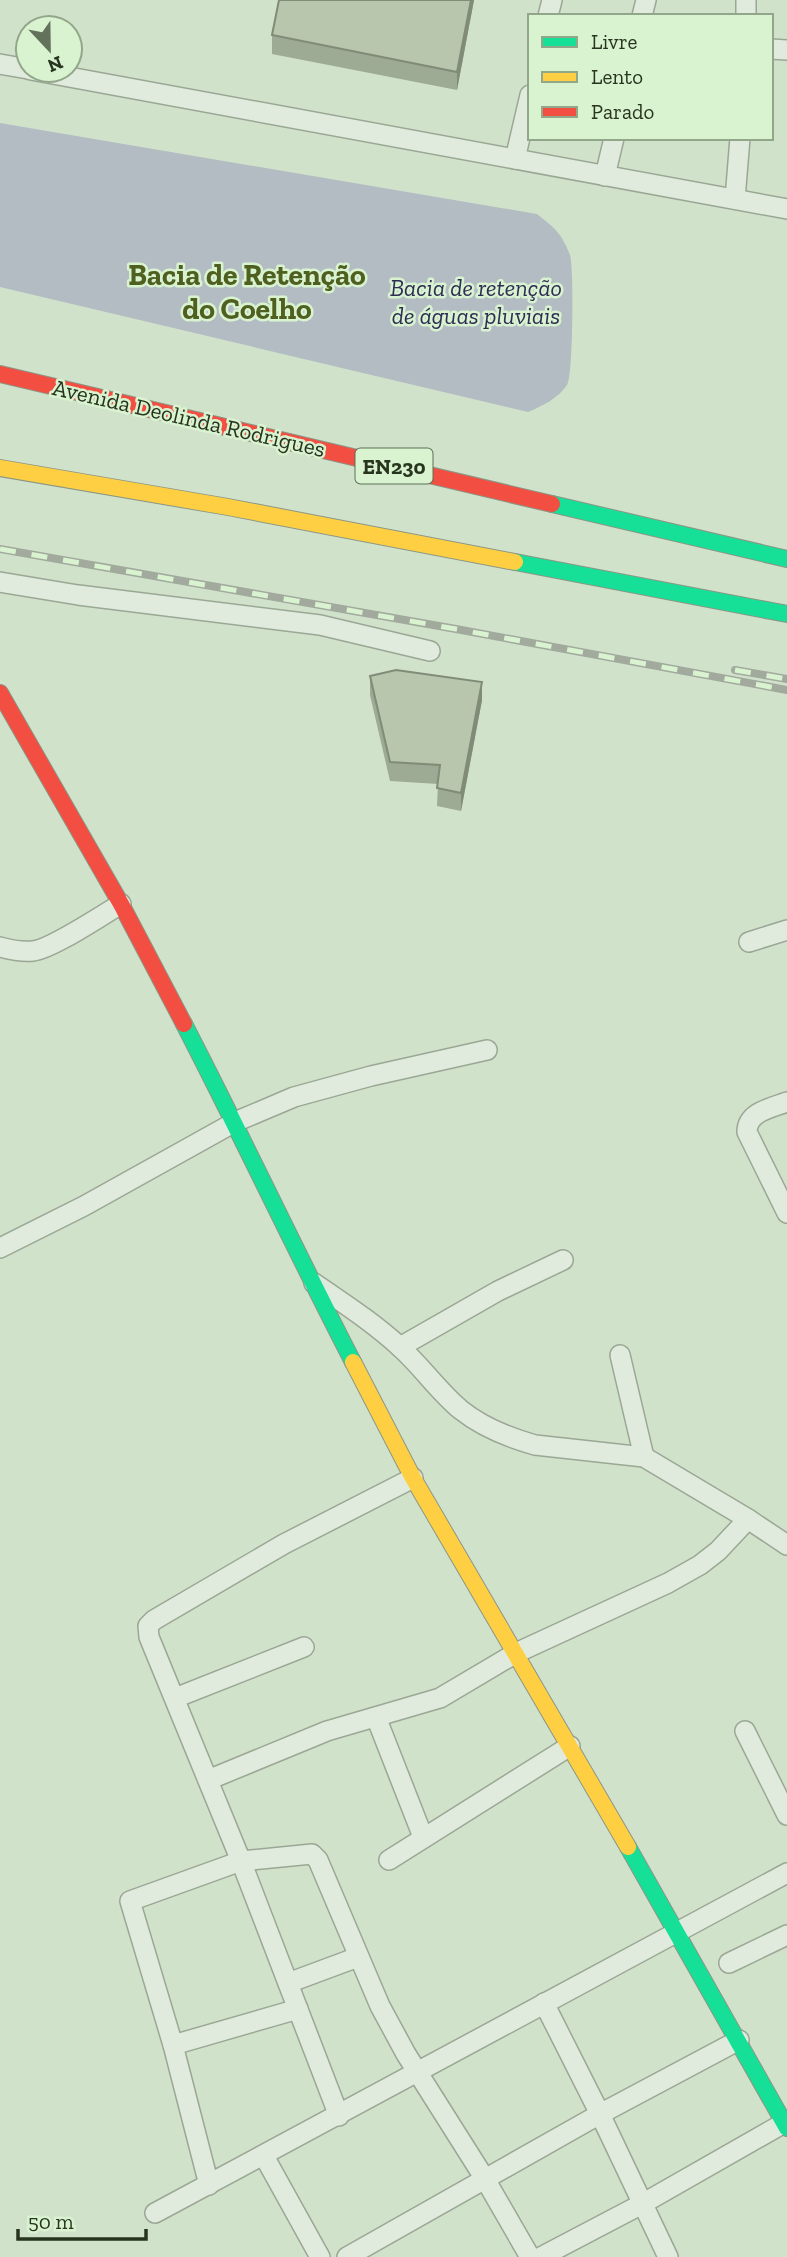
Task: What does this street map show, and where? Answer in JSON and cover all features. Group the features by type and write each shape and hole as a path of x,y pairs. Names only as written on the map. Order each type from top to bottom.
{"main road":[{"name":"Avenida Deolinda Rodrigues","path":"0,374 787,559"},
{"path":"0,468 228,507 787,614"},
{"path":"0,694 121,904 235,1122 311,1281 413,1478 678,1932 786,2126"}],"street":[{"path":"84,80 787,209"},
{"path":"515,159 528,104"},
{"path":"605,176 614,140"},
{"path":"735,199 740,140"},
{"path":"0,582 78,595 320,625 430,651"},
{"path":"0,947 36,951 121,904"},
{"path":"749,942 787,930"},
{"path":"0,1248 84,1206 235,1122 294,1097 486,1050"},
{"path":"787,1102 761,1111 751,1118 747,1132 787,1213"},
{"path":"400,1347 498,1291 563,1260"},
{"path":"311,1281 373,1324 400,1347 461,1410 517,1440 535,1445 644,1457 787,1545"},
{"path":"620,1356 644,1457"},
{"path":"339,2116 241,1861 149,1637 148,1626 284,1544 413,1478"},
{"path":"208,1780 327,1731 440,1698 516,1653 668,1583 700,1565 718,1551 748,1519"},
{"path":"175,1698 304,1647"},
{"path":"376,1717 423,1837"},
{"path":"745,1731 787,1815"},
{"path":"389,1860 570,1746"},
{"path":"209,2185 173,2046 130,1901 241,1861 312,1854 380,2006 530,2257"},
{"path":"156,2213 787,1873"},
{"path":"729,1963 787,1935"},
{"path":"288,1983 358,1957"},
{"path":"544,2003 668,2257"},
{"path":"173,2046 298,2009"},
{"path":"347,2257 600,2114 739,2040"},
{"path":"541,2257 786,2126"},
{"path":"264,2156 320,2257"}],"water":[{"name":"Bacia de retenção de águas pluviais","path":"0,123 537,214 557,232 570,255 572,322 571,363 567,385 554,398 528,412 0,287"}],"building":[{"path":"279,0 471,0 457,72 272,35"},
{"path":"396,670 482,682 461,793 437,788 440,765 390,762 370,676"}],"railway":[{"path":"0,549 787,690"},
{"path":"735,670 787,679"}],"traffic: fast":[{"path":"552,504 787,559"},
{"path":"515,562 787,614"},
{"path":"184,1024 353,1362"},
{"path":"628,1847 787,2128"}],"traffic: slow":[{"path":"0,468 228,507 515,562"},
{"path":"353,1362 413,1478 628,1847"}],"traffic: jam":[{"path":"0,374 552,504"},
{"path":"0,693 121,904 184,1024"}],"district":[{"name":"Bacia de Retenção do Coelho","path":"247,292"}]}
